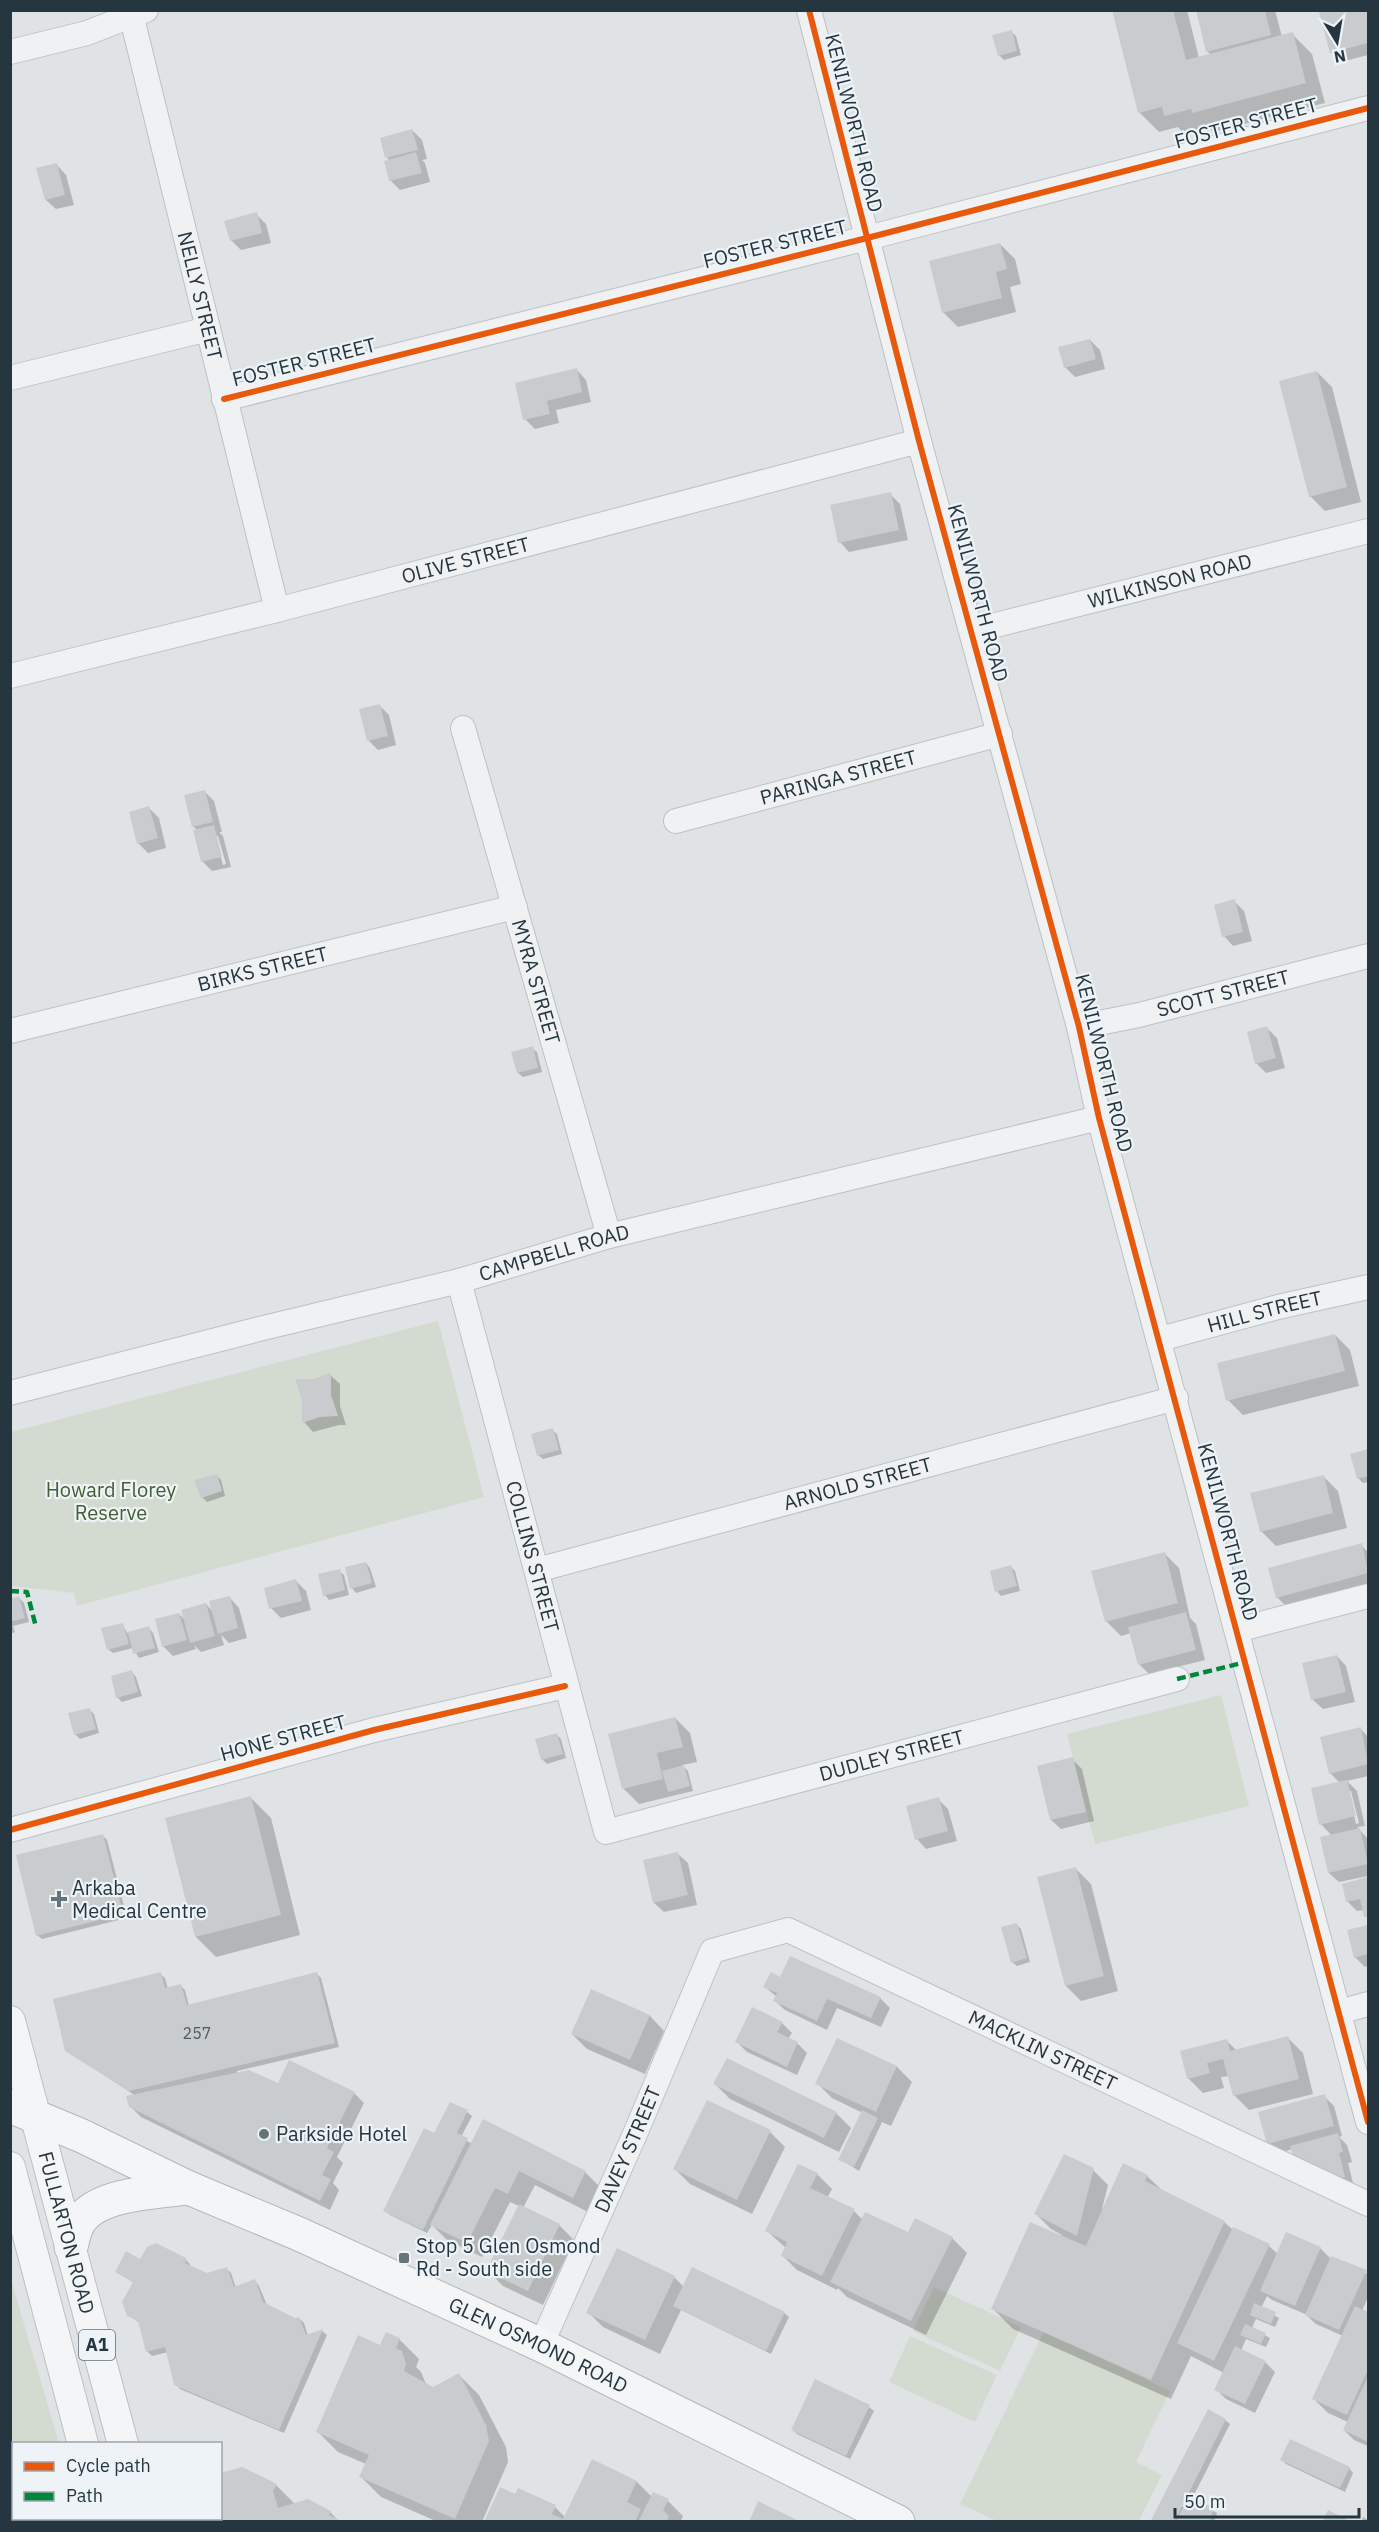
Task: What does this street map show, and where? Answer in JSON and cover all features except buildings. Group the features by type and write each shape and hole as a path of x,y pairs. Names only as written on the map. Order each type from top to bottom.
{"highway":[{"name":"GLEN OSMOND ROAD","path":"24,2111 189,2188 299,2234 541,2345 859,2513 898,2522"},
{"path":"71,2247 78,2223 95,2207 122,2197 189,2188"}],"main road":[{"name":"FULLARTON ROAD","path":"10,2021 24,2111 71,2247 122,2442"},
{"name":"FULLARTON ROAD","path":"10,2167 82,2442"}],"street":[{"name":"KENILWORTH ROAD","path":"809,10 920,441 1079,1027 1099,1118 1176,1398 1368,2122"},
{"path":"10,52 87,33 138,12"},
{"name":"NELLY STREET","path":"138,12 224,399 277,610"},
{"name":"FOSTER STREET","path":"224,399 867,238 1368,108"},
{"path":"10,378 208,329"},
{"name":"OLIVE STREET","path":"10,676 277,610 920,441"},
{"name":"WILKINSON ROAD","path":"972,631 1368,531"},
{"name":"MYRA STREET","path":"463,728 609,1236"},
{"name":"PARINGA STREET","path":"676,821 1000,734"},
{"name":"BIRKS STREET","path":"10,1031 515,907"},
{"name":"SCOTT STREET","path":"1079,1027 1139,1015 1368,956"},
{"name":"CAMPBELL ROAD","path":"10,1393 459,1281 609,1236 1099,1118"},
{"name":"COLLINS STREET","path":"459,1281 606,1833"},
{"name":"HILL STREET","path":"1160,1339 1278,1307 1368,1287"},
{"name":"ARNOLD STREET","path":"537,1570 1176,1398"},
{"path":"1237,1630 1368,1596"},
{"name":"DUDLEY STREET","path":"606,1833 1177,1679"},
{"name":"HONE STREET","path":"10,1830 374,1730 565,1686"},
{"name":"MACKLIN STREET","path":"712,1951 788,1930 1368,2204"},
{"name":"DAVEY STREET","path":"541,2345 636,2134 712,1951"},
{"path":"1339,2012 1368,2004"}],"green space":[{"name":"Howard Florey Reserve","path":"438,1321 484,1497 77,1606 74,1593 11,1586 11,1432"},
{"path":"1221,1695 1249,1806 1095,1844 1067,1734"},
{"path":"11,2280 59,2442 12,2442 12,2520 81,2521 11,2521"},
{"path":"934,2287 1021,2327 1000,2371 913,2331"},
{"path":"1044,2331 1170,2391 1136,2462 1162,2475 1139,2521 997,2521 960,2504"},
{"path":"910,2336 997,2375 975,2422 889,2382"}],"marked path":[{"path":"10,1591 27,1592 36,1627"},
{"path":"1177,1679 1246,1662"}],"cycle path":[{"path":"809,10 919,441 1079,1027 1099,1118 1368,2122"},
{"path":"224,399 867,238 1368,108"},
{"path":"10,1830 374,1730 565,1686"}],"place":[{"name":"Arkaba Medical Centre","path":"59,1899"},
{"name":"Parkside Hotel","path":"264,2134"},
{"name":"Stop 5 Glen Osmond Rd - South side","path":"404,2258"}]}
